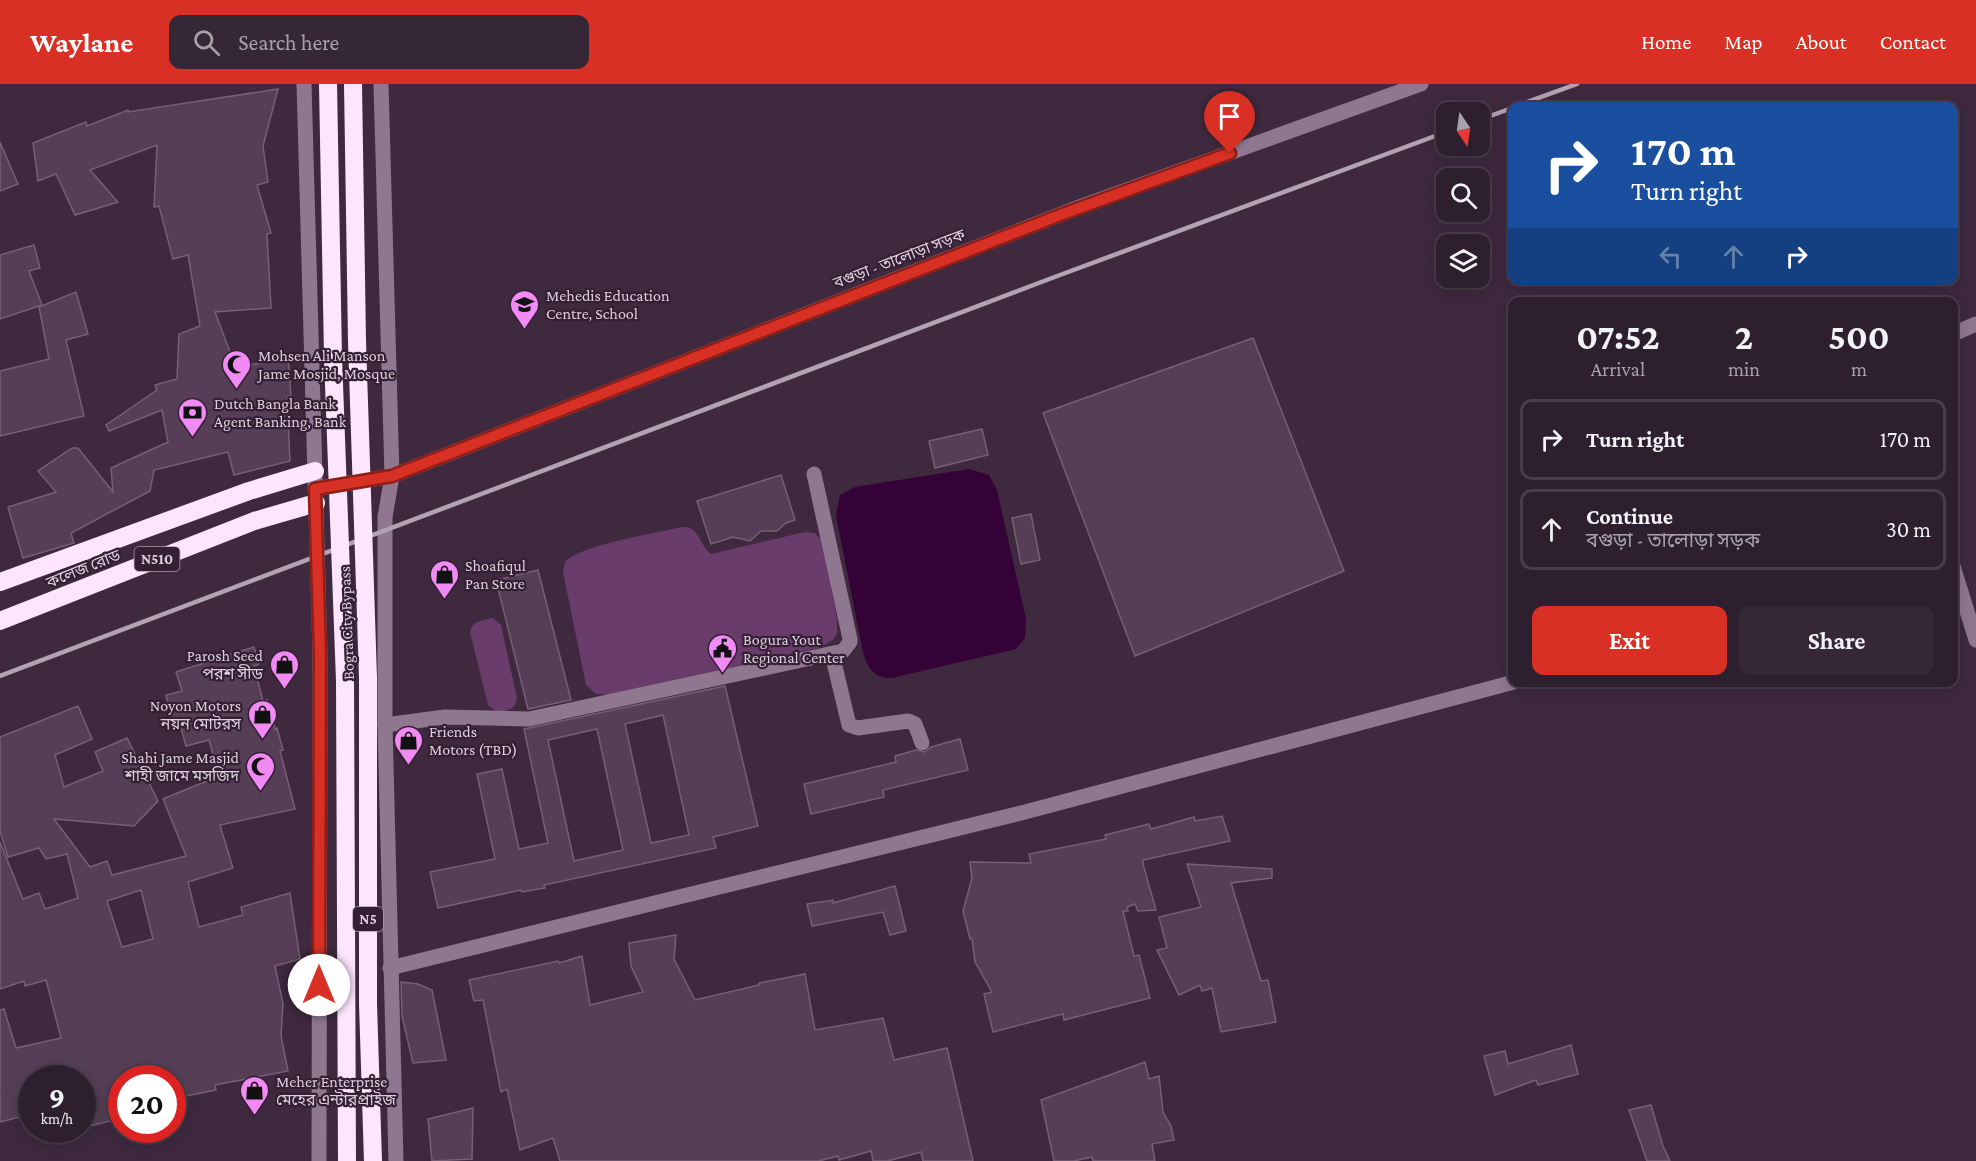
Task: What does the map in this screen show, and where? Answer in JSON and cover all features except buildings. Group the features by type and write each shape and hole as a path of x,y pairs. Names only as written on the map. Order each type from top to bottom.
{"highway":[{"name":"Bogra City Bypass","path":"328,84 333,357 345,681 347,1161"},
{"name":"Bogra City Bypass","path":"353,84 357,341 368,678 368,1004 373,1161"},
{"name":"কলেজ রোড","path":"0,582 249,491 315,488"},
{"name":"কলেজ রোড","path":"0,621 254,521 315,488"}],"street":[{"path":"304,84 320,653 319,1161"},
{"path":"381,84 392,476 385,517 385,725 396,1161"},
{"name":"বগুড়া - তালোড়া সড়ক","path":"315,488 392,476 1071,211 1421,84"},
{"path":"1958,332 1976,324"},
{"path":"385,725 446,717 528,719 843,651 850,642 814,474"},
{"path":"1958,578 1972,612 1976,640"},
{"path":"832,654 849,725 858,728 909,721 915,724 922,743"},
{"path":"390,968 1025,812 1508,684"}],"shaded area":[{"path":"969,469 989,475 997,490 1026,619 1025,638 1016,649 892,678 879,676 871,670 862,648 836,515 840,495 855,487"},
{"path":"682,527 696,533 711,554 805,532 815,533 821,540 837,618 837,633 833,640 818,648 608,695 596,694 586,685 563,572 565,562 586,550 602,545"},
{"path":"493,618 501,625 517,698 515,705 510,709 497,712 488,705 470,632 476,623"}],"railway":[{"path":"1527,102 1577,84"},
{"path":"1490,116 1508,109"},
{"path":"0,676 1060,275 1436,136"}],"place":[{"name":"Mehedis Education Centre, School","path":"525,330"},
{"name":"Mohsen Ali Manson Jame Mosjid, Mosque","path":"237,390"},
{"name":"Dutch Bangla Bank Agent Banking, Bank","path":"193,438"},
{"name":"Shoafiqul Pan Store","path":"444,600"},
{"name":"Bogura Yout Regional Center","path":"722,674"},
{"name":"Parosh Seed পরশ সীড","path":"284,690"},
{"name":"Noyon Motors নয়ন মোটরস","path":"262,740"},
{"name":"Friends Motors (TBD)","path":"408,766"},
{"name":"Shahi Jame Masjid শাহী জামে মসজিদ","path":"260,792"},
{"name":"Meher Enterprise মেহের এন্টারপ্রাইজ","path":"255,1116"}],"route":[{"path":"319,985 320,653 315,489 392,476 1060,215 1230,153"}]}
